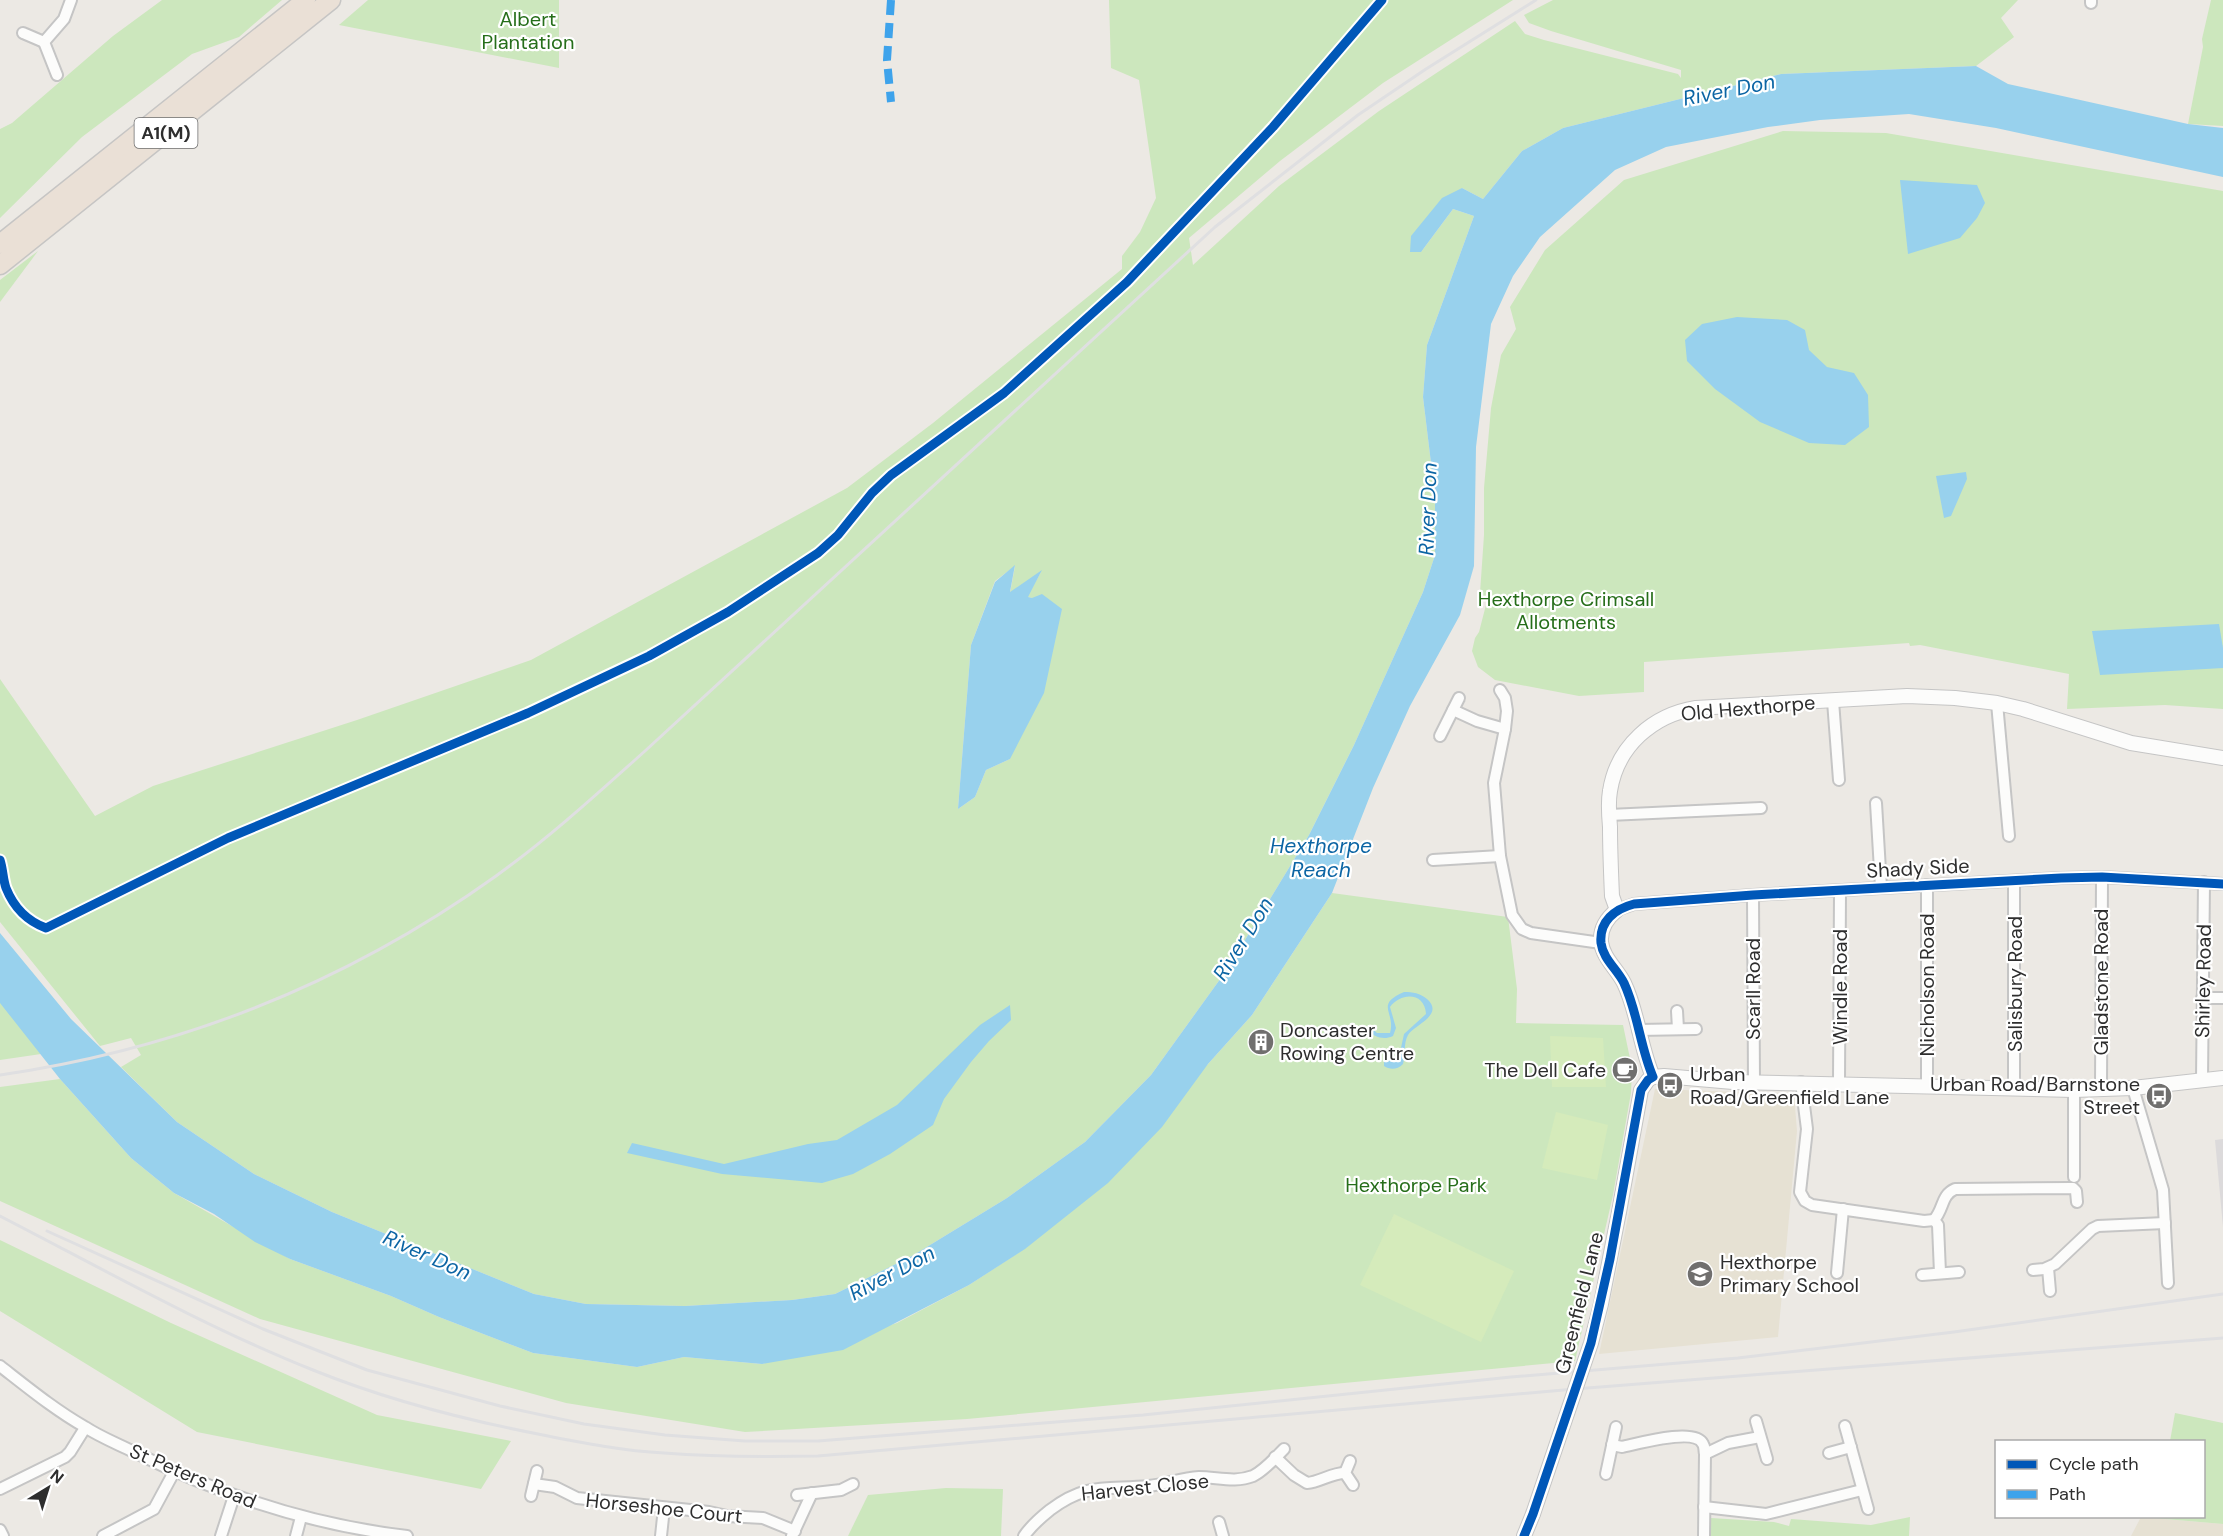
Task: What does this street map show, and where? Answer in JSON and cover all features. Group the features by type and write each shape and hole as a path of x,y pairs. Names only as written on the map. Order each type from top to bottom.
{"highway":[{"name":"A1(M)","path":"0,244 306,0"},
{"name":"A1(M)","path":"0,265 331,0"}],"street":[{"path":"44,42 64,19 71,0"},
{"path":"23,33 44,42 57,75"},
{"path":"1500,690 1506,702 1505,729 1494,783 1500,856 1512,915 1522,929 1531,933 1601,943"},
{"name":"Old Hexthorpe","path":"1617,910 1612,896 1609,792 1617,765 1624,752 1648,727 1681,710 1926,696 1997,703 2131,742 2223,758"},
{"path":"1440,736 1459,698"},
{"path":"1833,701 1839,780"},
{"path":"1997,703 2009,836"},
{"path":"1453,710 1477,721 1505,729"},
{"path":"1876,803 1881,887"},
{"path":"1609,815 1761,808"},
{"path":"1433,860 1500,856"},
{"name":"Shady Side","path":"1617,910 1634,904 1753,895 2102,877 2223,884"},
{"name":"Gladstone Road","path":"2101,1088 2102,877"},
{"name":"Salisbury Road","path":"2014,881 2014,1088"},
{"name":"Shirley Road","path":"2202,1080 2204,882"},
{"name":"Nicholson Road","path":"1927,885 1927,1085"},
{"name":"Windle Road","path":"1839,1083 1840,891"},
{"name":"Scarll Road","path":"1753,895 1754,1082"},
{"path":"1617,910 1603,929 1601,943 1606,958 1624,984 1653,1077 1754,1082 2074,1090 2133,1088 2223,1077"},
{"path":"2202,998 2223,998"},
{"path":"1677,1011 1678,1029"},
{"path":"1638,1030 1696,1029"},
{"name":"Greenfield Lane","path":"1524,1536 1591,1343 1601,1304 1641,1090 1653,1077"},
{"path":"1801,1082 1807,1129 1800,1192 1802,1197 1812,1205 1924,1221 1934,1220 1941,1211 1945,1196 1955,1189 2073,1188 2076,1191 2077,1202"},
{"path":"2133,1088 2163,1190 2168,1283"},
{"path":"2074,1090 2074,1177"},
{"path":"1836,1273 1843,1209"},
{"path":"1934,1220 1938,1226 1940,1273"},
{"path":"2033,1270 2048,1268 2055,1264 2098,1226 2165,1223"},
{"path":"2048,1268 2050,1291"},
{"path":"1922,1275 1959,1272"},
{"name":"St Peters Road","path":"0,1366 85,1428 174,1472 234,1496 301,1517 372,1534 407,1536"},
{"path":"1756,1421 1767,1459"},
{"path":"1845,1426 1868,1509"},
{"path":"1606,1474 1616,1427"},
{"path":"0,1489 64,1457 70,1452 85,1428"},
{"path":"1612,1445 1622,1447 1689,1436 1698,1439 1703,1444 1705,1454 1704,1536"},
{"path":"1705,1454 1728,1443 1760,1437"},
{"path":"1829,1453 1851,1447"},
{"name":"Harvest Close","path":"1024,1536 1042,1516 1079,1492 1161,1484 1186,1478 1235,1480 1245,1478 1262,1470 1284,1449"},
{"path":"1275,1457 1294,1476 1306,1483 1345,1473"},
{"path":"1345,1473 1350,1461"},
{"path":"531,1496 537,1471"},
{"path":"103,1536 153,1509 174,1472"},
{"path":"1345,1473 1353,1485"},
{"name":"Horseshoe Court","path":"534,1484 555,1487 577,1498 763,1518 793,1534 812,1493"},
{"path":"797,1495 841,1490 853,1484"},
{"path":"1704,1507 1766,1514 1862,1490"},
{"path":"221,1536 234,1496"},
{"path":"661,1536 664,1508"},
{"path":"296,1536 301,1517"},
{"path":"1219,1522 1223,1536"},
{"path":"0,1530 3,1536"}],"shaded area":[{"name":"Hexthorpe Primary School","path":"1655,1089 1794,1094 1797,1131 1778,1337 1599,1354"},
{"path":"2223,1139 2223,1227 2215,1140"},
{"path":"2140,1518 2223,1524 2223,1536 2131,1536"}],"green space":[{"path":"162,0 282,0 239,37 192,54 82,137 0,218 0,129 12,123 113,36"},
{"name":"Albert Plantation","path":"368,0 559,0 559,68 339,25"},
{"path":"1109,0 1513,0 1383,83 1280,161 1189,238 1193,265 1279,186 1379,111 1515,21 1525,34 1678,74 1681,78 1681,70 1529,23 1524,15 1553,0 2018,0 2001,18 2014,37 1976,66 1781,74 1563,128 1522,151 1483,199 1462,188 1421,252 1453,209 1474,216 1427,345 1423,397 1435,496 1435,555 1423,592 1354,745 1309,835 1226,971 1151,1075 1085,1142 1007,1198 912,1256 835,1294 792,1300 685,1306 586,1304 534,1294 332,1212 254,1174 177,1122 121,1067 141,1055 131,1038 100,1046 0,922 0,679 95,816 153,786 357,720 531,660 847,488 933,423 1122,269 1122,256 1140,232 1156,198 1139,80 1111,68","holes":["1015,566 1010,593 1041,572 1027,597 1032,598 1010,759 986,770 975,797 958,809 971,645 995,581"]},
{"path":"2211,0 2223,0 2223,126 2188,124"},
{"name":"Hexthorpe Crimsall Allotments","path":"1783,131 1886,133 2223,191 2223,709 2165,705 2067,709 2069,674 1920,645 1910,646 1909,643 1644,662 1644,692 1579,696 1495,680 1478,667 1472,651 1487,601 1480,593 1484,488 1491,408 1501,355 1516,329 1510,307 1545,250 1624,180"},
{"path":"38,251 0,302 0,280"},
{"name":"Hexthorpe Park","path":"1332,893 1508,917 1517,989 1516,1023 1623,1025 1632,1068 1631,1093 1613,1195 1575,1361 967,1419 745,1432 566,1403 260,1319 0,1201 0,1087 60,1079 131,1158 174,1193 290,1259 391,1296 533,1353 637,1367 684,1357 762,1364 897,1323 969,1285 1027,1247 1208,1064 1252,1015"},
{"path":"0,1001 41,1054 0,1060"},
{"path":"1550,1036 1603,1038 1606,1087 1552,1087"},
{"path":"1556,1112 1608,1125 1597,1180 1542,1168"},
{"path":"1394,1214 1514,1271 1481,1342 1360,1285"},
{"path":"0,1240 171,1323 377,1415 511,1441 481,1489 197,1432 0,1311"},
{"path":"2175,1413 2223,1423 2223,1524 2154,1518 2205,1518 2205,1440 2170,1440"},
{"path":"946,1488 1003,1489 1001,1536 848,1536 868,1495"},
{"path":"1910,1517 1909,1536 1711,1536 1711,1518 1774,1522 1789,1526 1791,1519 1871,1525"}],"water":[{"path":"1976,66 2008,84 2188,124 2223,128 2223,177 1996,128 1909,114 1820,120 1768,127 1666,147 1615,170 1540,237 1513,276 1491,324 1476,447 1474,566 1460,615 1410,706 1373,788 1332,893 1252,1015 1208,1064 1162,1127 1108,1183 1025,1249 969,1285 843,1350 762,1364 684,1357 637,1367 533,1353 391,1296 290,1259 255,1242 214,1214 174,1193 131,1158 60,1079 0,1003 0,933 71,1019 177,1122 254,1174 332,1212 534,1294 586,1304 685,1306 792,1300 835,1294 912,1256 1007,1198 1085,1142 1151,1075 1226,971 1309,835 1354,745 1423,592 1435,555 1435,496 1423,397 1427,345 1474,216 1453,209 1421,252 1410,252 1411,236 1442,198 1462,188 1483,199 1522,151 1563,128 1781,74"},
{"path":"1900,180 1977,185 1985,203 1977,218 1960,238 1908,254"},
{"path":"1737,317 1787,320 1805,330 1809,350 1827,367 1854,373 1868,395 1869,427 1845,445 1809,443 1760,422 1715,389 1687,361 1685,340 1702,324"},
{"path":"1966,472 1967,479 1951,516 1944,518 1936,476"},
{"path":"1015,565 1010,592 1042,570 1028,597 1032,598 1042,594 1062,609 1044,693 1010,759 986,770 975,797 958,809 971,645 995,582"},
{"path":"2219,624 2223,648 2223,668 2100,675 2092,631"},
{"path":"1404,992 1416,993 1424,997 1432,1005 1432,1010 1427,1019 1408,1035 1403,1064 1391,1069 1384,1066 1384,1062 1399,1057 1404,1034 1426,1014 1422,1002 1417,998 1406,997 1390,1007 1396,1028 1393,1036 1382,1038 1366,1030 1370,1027 1377,1033 1390,1033 1388,1005 1390,1001"},
{"path":"1010,1005 1011,1020 971,1062 944,1099 933,1125 890,1154 853,1174 822,1183 722,1174 627,1153 632,1143 724,1164 808,1144 837,1140 897,1105 980,1025"}],"railway":[{"path":"0,1075 133,1048 197,1029 260,1005 321,979 381,948 440,914 496,876 554,831 645,751 1215,227 1358,115 1536,0"},
{"path":"0,1216 233,1335 313,1370 369,1391 455,1416 573,1441 619,1449 683,1454 818,1456 1575,1389 2223,1338"},
{"path":"47,1231 263,1329 367,1370 500,1406 584,1424 665,1435 745,1441 818,1441 1143,1415 1511,1377 1738,1358 1954,1332 2223,1294"}],"marked path":[{"path":"891,0 887,60 891,102"}],"cycle path":[{"path":"0,860 5,885 13,902 27,918 46,928 228,838 528,713 649,656 728,612 818,553 838,535 872,493 891,475 1004,393 1127,282 1273,127 1382,0"},
{"path":"1524,1536 1591,1343 1610,1259 1641,1090 1653,1077 1629,994 1602,949 1601,935 1610,917 1634,904 2061,878 2102,877 2223,884"}],"place":[{"name":"Doncaster Rowing Centre","path":"1261,1042"},
{"name":"The Dell Cafe","path":"1625,1070"},
{"name":"Urban Road/Greenfield Lane","path":"1670,1085"},
{"name":"Urban Road/Barnstone Street","path":"2159,1096"},
{"name":"Hexthorpe Primary School","path":"1700,1274"}],"water label":[{"name":"River Don","path":"1729,90"},
{"name":"River Don","path":"1428,509"},
{"name":"Hexthorpe Reach","path":"1321,858"},
{"name":"River Don","path":"1243,939"},
{"name":"River Don","path":"427,1255"},
{"name":"River Don","path":"892,1273"}]}
